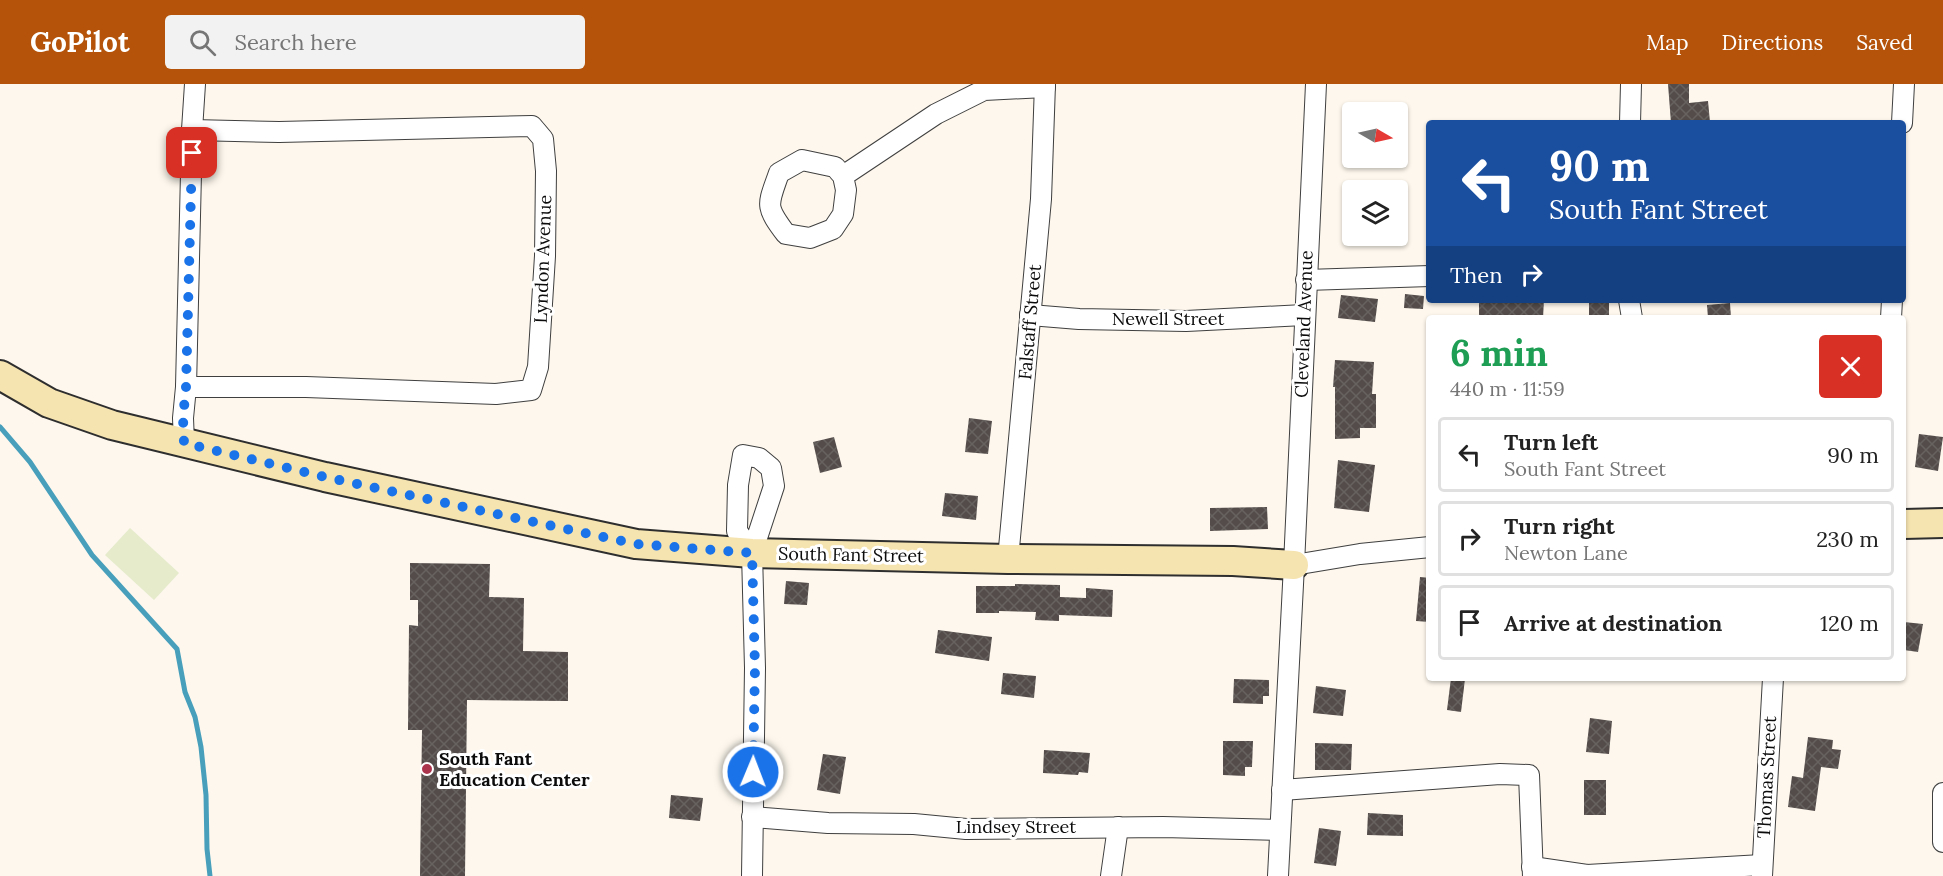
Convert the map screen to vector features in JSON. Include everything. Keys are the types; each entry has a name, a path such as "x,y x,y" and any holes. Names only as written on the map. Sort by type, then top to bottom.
{"street":[{"path":"184,443 195,84"},
{"name":"Cleveland Avenue","path":"1278,876 1316,84"},
{"path":"1630,120 1631,84"},
{"path":"1902,120 1904,84"},
{"path":"843,176 936,114 984,90 1045,85"},
{"name":"Falstaff Street","path":"1008,559 1041,199 1045,85"},
{"name":"Lyndon Avenue","path":"186,387 306,387 496,394 531,390 538,367 545,256 546,171 543,139 532,126 279,132 192,130"},
{"path":"1306,280 1426,276"},
{"name":"Newell Street","path":"1030,315 1079,319 1186,321 1304,315"},
{"name":"South Fant Street","path":"0,375 29,393 69,411 112,425 325,477 636,544 752,553 1233,561 1294,565"},
{"path":"1906,524 1943,522"},
{"path":"1294,565 1360,554 1426,547"},
{"path":"752,553 755,668 752,876"},
{"name":"Thomas Street","path":"1762,870 1773,681"},
{"path":"1282,790 1500,774 1529,775 1533,872 1587,875 1762,870"},
{"path":"1943,793 1943,842"},
{"name":"Lindsey Street","path":"752,817 828,823 914,824 966,829 1118,827 1280,830"},
{"path":"1111,876 1118,827"}],"green space":[{"path":"130,528 179,573 154,600 105,555"}],"building":[{"path":"1668,84 1689,84 1689,103 1708,101 1710,120 1671,120"},
{"path":"1405,294 1424,296 1423,309 1404,308"},
{"path":"1341,295 1378,299 1375,322 1338,318"},
{"path":"1479,303 1544,303 1543,315 1479,315"},
{"path":"1589,303 1609,303 1609,315 1589,315"},
{"path":"1730,303 1731,315 1708,315 1707,305"},
{"path":"1335,360 1374,362 1372,394 1376,394 1376,428 1360,428 1360,438 1335,439 1335,387 1333,387"},
{"path":"969,418 992,421 988,454 965,452"},
{"path":"1919,434 1943,437 1938,471 1915,467"},
{"path":"834,437 842,467 820,473 813,442"},
{"path":"1338,460 1375,465 1369,512 1334,508"},
{"path":"945,493 978,496 976,520 942,516"},
{"path":"1267,507 1268,529 1210,531 1210,508"},
{"path":"410,563 490,564 489,597 524,598 523,651 568,652 568,701 467,700 465,876 420,876 422,730 408,730 409,625 418,626 418,600 410,600"},
{"path":"1420,577 1426,578 1426,622 1416,621"},
{"path":"786,581 809,583 807,605 784,604"},
{"path":"1015,584 1060,585 1060,597 1086,598 1086,588 1113,590 1112,617 1059,615 1059,621 1035,620 1036,612 976,613 976,586 1015,586"},
{"path":"1906,622 1923,624 1918,652 1906,650"},
{"path":"938,630 992,637 989,661 935,653"},
{"path":"1003,673 1036,676 1034,698 1001,694"},
{"path":"1234,679 1269,680 1269,696 1263,696 1263,704 1233,703"},
{"path":"1451,681 1465,681 1461,712 1447,710"},
{"path":"1316,686 1346,690 1343,716 1313,713"},
{"path":"1590,718 1612,721 1609,754 1586,752"},
{"path":"1808,737 1833,740 1832,749 1841,750 1838,769 1821,767 1815,811 1788,807 1792,776 1803,778"},
{"path":"1223,741 1253,741 1252,767 1245,767 1245,776 1223,775"},
{"path":"1315,743 1352,744 1351,770 1315,770"},
{"path":"1044,750 1090,753 1088,773 1079,772 1078,775 1043,773"},
{"path":"823,754 846,757 840,794 817,790"},
{"path":"1584,780 1606,780 1606,815 1584,815"},
{"path":"671,795 703,798 700,821 669,818"},
{"path":"1368,813 1403,815 1403,836 1367,835"},
{"path":"1319,828 1341,831 1336,866 1314,863"}],"waterway":[{"path":"0,427 30,462 92,555 177,649 185,692 195,717 201,747 210,876"}],"place":[{"name":"South Fant Education Center","path":"427,769"}],"route":[{"path":"192,153 184,443 325,477 636,544 752,553 755,668 753,772"}]}
